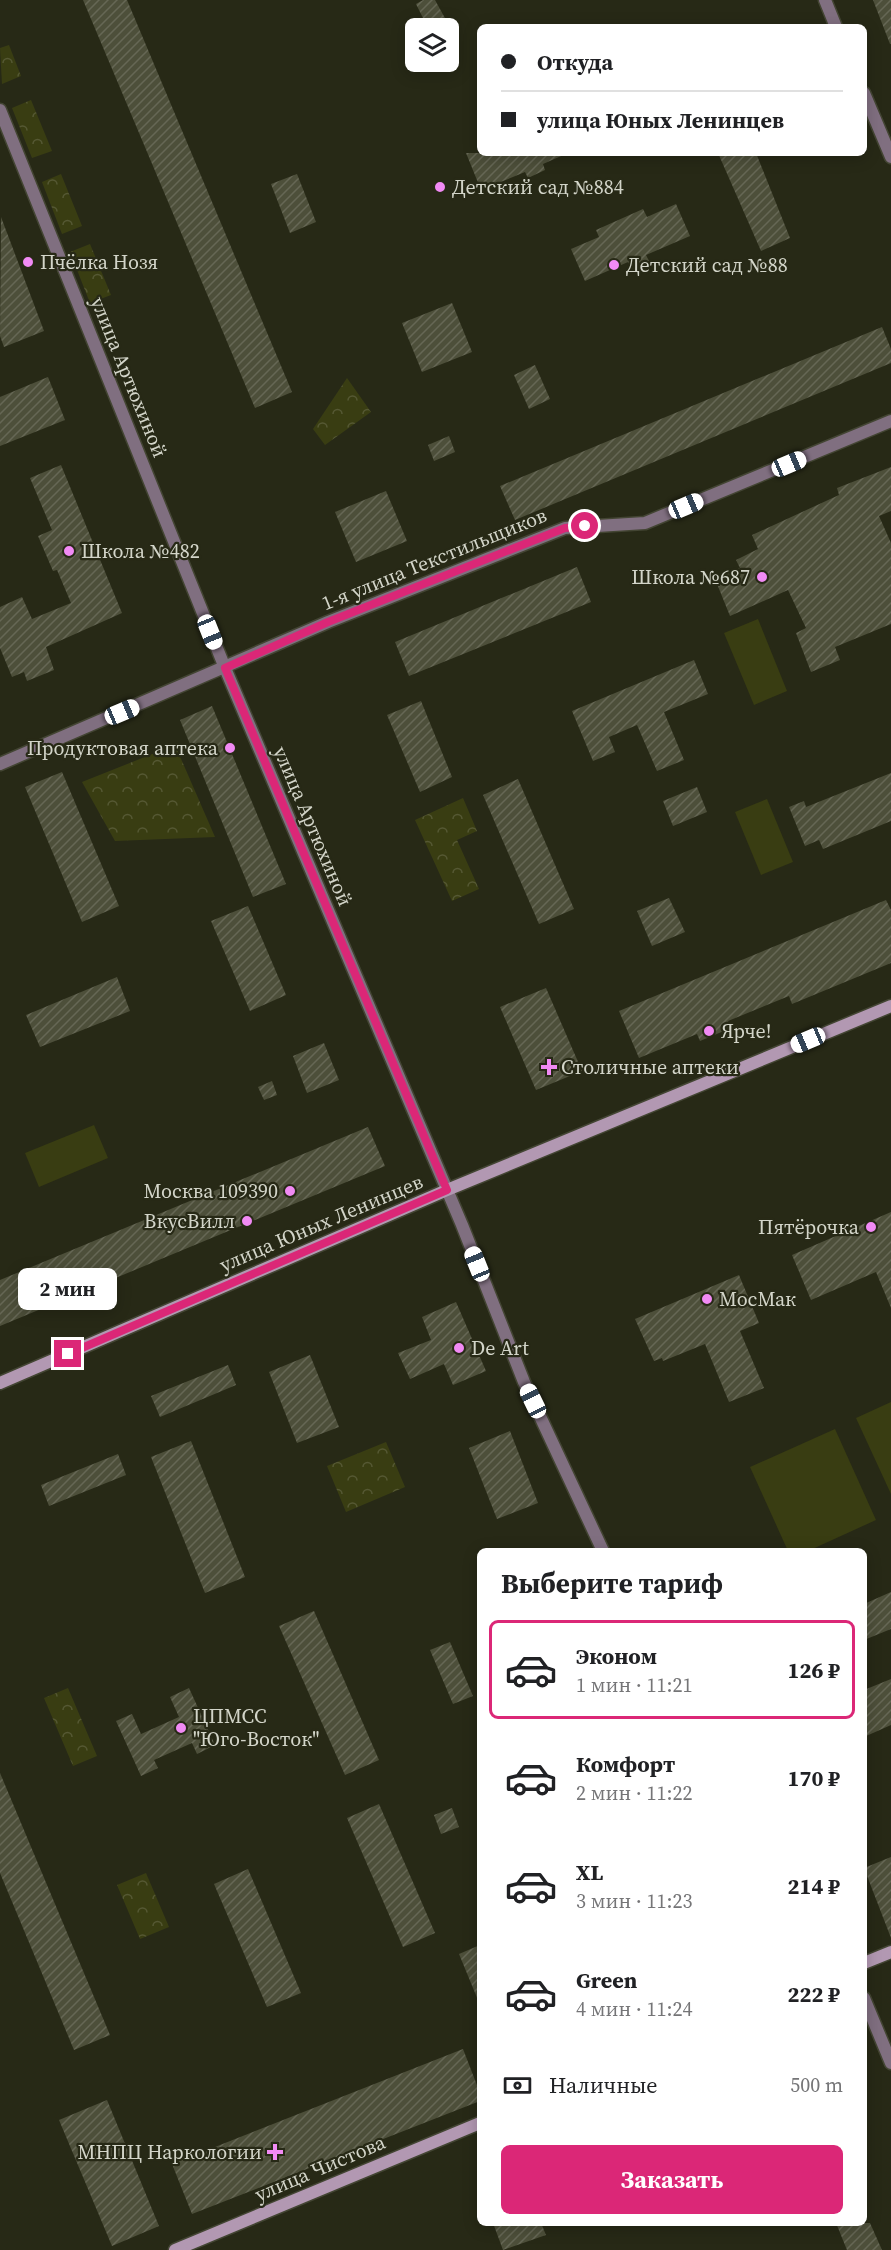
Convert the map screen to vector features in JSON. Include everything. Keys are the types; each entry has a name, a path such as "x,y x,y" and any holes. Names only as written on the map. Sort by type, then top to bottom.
{"main road":[{"name":"улица Юных Ленинцев","path":"0,1383 447,1190 891,1006"},
{"path":"867,1962 891,1952"},
{"name":"улица Чистова","path":"175,2250 477,2124"}],"street":[{"path":"825,0 835,24"},
{"path":"867,100 891,157"},
{"name":"улица Артюхиной","path":"0,110 225,668 447,1190 524,1382 602,1548"},
{"name":"1-я улица Текстильщиков","path":"0,764 328,622 565,528 645,524 891,421"},
{"path":"867,2005 891,2063"}],"green space":[{"path":"9,45 21,76 2,84 0,48"},
{"path":"31,100 52,151 32,158 12,108"},
{"path":"61,174 82,226 62,234 42,182"},
{"path":"90,244 111,295 90,303 70,252"},
{"path":"347,378 371,412 325,445 313,429"},
{"path":"758,619 787,691 754,705 724,633"},
{"path":"175,745 215,837 115,841 82,782"},
{"path":"463,798 477,831 457,840 479,889 452,901 415,820"},
{"path":"767,799 793,862 761,875 735,812"},
{"path":"94,1125 108,1158 39,1187 25,1153"},
{"path":"891,1402 891,1494 856,1418"},
{"path":"835,1429 876,1520 815,1548 787,1548 750,1467"},
{"path":"386,1442 405,1487 346,1512 327,1466"},
{"path":"68,1688 97,1756 73,1766 44,1698"},
{"path":"146,1873 169,1927 140,1939 117,1885"}],"building":[{"path":"83,0 127,0 292,392 255,408"},
{"path":"423,0 435,0 445,18 423,18 416,4"},
{"path":"873,0 891,0 891,44 890,44"},
{"path":"466,153 477,153 477,156 561,156 543,164 545,170 528,178 525,172 481,190"},
{"path":"719,156 757,156 790,238 761,251"},
{"path":"297,174 316,222 290,233 271,184"},
{"path":"676,204 690,236 646,255 649,261 631,269 628,262 585,281 571,249 599,237 596,230 643,209 647,217"},
{"path":"1,217 44,331 4,347 0,336"},
{"path":"452,303 472,352 422,372 402,323"},
{"path":"882,327 891,349 891,363 515,520 500,486"},
{"path":"535,365 550,399 529,409 514,375"},
{"path":"48,377 65,420 0,446 0,397"},
{"path":"449,436 455,452 434,461 428,445"},
{"path":"61,465 122,613 46,647 54,670 27,681 24,672 12,677 0,648 0,607 22,597 32,619 71,603 57,570 53,571 38,536 52,530 30,478"},
{"path":"891,467 891,511 879,516 891,543 891,624 835,647 840,660 811,672 796,633 806,628 788,590 730,616 715,579 740,568 736,560 758,549 752,535 839,495 837,488"},
{"path":"386,491 407,541 356,562 335,512"},
{"path":"577,567 591,602 409,676 395,642"},
{"path":"694,660 708,694 664,712 684,760 657,771 637,725 609,737 615,752 593,761 572,711"},
{"path":"421,701 452,777 420,792 387,715"},
{"path":"212,706 286,884 253,897 180,720"},
{"path":"62,772 119,906 82,922 25,787"},
{"path":"891,773 891,821 823,849 819,840 805,846 789,807 804,801 806,807"},
{"path":"518,779 574,909 539,924 483,795"},
{"path":"697,787 707,812 673,826 663,801"},
{"path":"669,898 685,932 652,946 637,911"},
{"path":"886,900 891,910 891,963 792,1004 789,996 728,1021 731,1028 700,1041 697,1034 639,1058 619,1011"},
{"path":"248,906 286,995 250,1011 211,921"},
{"path":"117,977 130,1011 40,1047 26,1015"},
{"path":"546,988 582,1071 536,1090 500,1007"},
{"path":"324,1043 339,1080 307,1093 293,1056"},
{"path":"272,1081 277,1095 264,1100 258,1087"},
{"path":"368,1127 385,1166 0,1326 0,1280"},
{"path":"891,1212 891,1308 876,1272 811,1300 792,1255"},
{"path":"739,1275 759,1323 740,1331 764,1388 729,1402 705,1344 663,1361 662,1358 654,1361 635,1319"},
{"path":"456,1302 486,1371 453,1385 444,1364 410,1379 398,1353 431,1340 422,1317"},
{"path":"310,1355 339,1427 297,1443 269,1372"},
{"path":"228,1365 236,1385 160,1417 151,1396"},
{"path":"510,1431 538,1503 497,1519 469,1448"},
{"path":"191,1441 245,1577 205,1593 151,1457"},
{"path":"118,1454 126,1475 49,1506 41,1485"},
{"path":"891,1592 891,1629 867,1639 867,1603"},
{"path":"314,1611 379,1760 345,1775 279,1626"},
{"path":"450,1642 473,1696 453,1704 430,1650"},
{"path":"891,1679 891,1725 867,1736 867,1689"},
{"name":"ЦПМСС \"Юго-Восток\"","path":"189,1688 215,1745 197,1754 192,1743 154,1760 158,1768 141,1776 116,1721 132,1714 141,1734 179,1717 170,1697"},
{"path":"0,1773 110,2035 74,2050 0,1873"},
{"path":"379,1804 435,1933 403,1947 347,1818"},
{"path":"452,1808 459,1827 441,1834 434,1815"},
{"path":"891,1857 891,1938 867,1876 867,1867"},
{"path":"248,1869 301,1993 267,2007 214,1884"},
{"path":"477,1946 477,1998 459,1954"},
{"path":"463,2049 477,2085 477,2102 192,2214 172,2164"},
{"path":"107,2100 159,2226 112,2246 59,2120"},
{"path":"867,2223 870,2223 882,2250 847,2250 837,2226 867,2226"},
{"path":"494,2226 542,2226 546,2235 503,2250"}],"place":[{"name":"Детский сад №884","path":"440,187"},
{"name":"Пчёлка Нозя","path":"28,262"},
{"name":"Детский сад №88","path":"614,265"},
{"name":"Школа №482","path":"69,551"},
{"name":"Школа №687","path":"762,577"},
{"name":"Продуктовая аптека","path":"230,748"},
{"name":"Ярче!","path":"709,1031"},
{"name":"Столичные аптеки","path":"549,1067"},
{"name":"Москва 109390","path":"290,1191"},
{"name":"ВкусВилл","path":"247,1221"},
{"name":"Пятёрочка","path":"871,1227"},
{"name":"МосМак","path":"707,1299"},
{"name":"De Art","path":"459,1348"},
{"name":"ЦПМСС \"Юго-Восток\"","path":"181,1728"},
{"name":"МНПЦ Наркологии","path":"275,2152"}],"route":[{"path":"68,1354 447,1190 225,668 328,622 565,528 585,526"}]}
